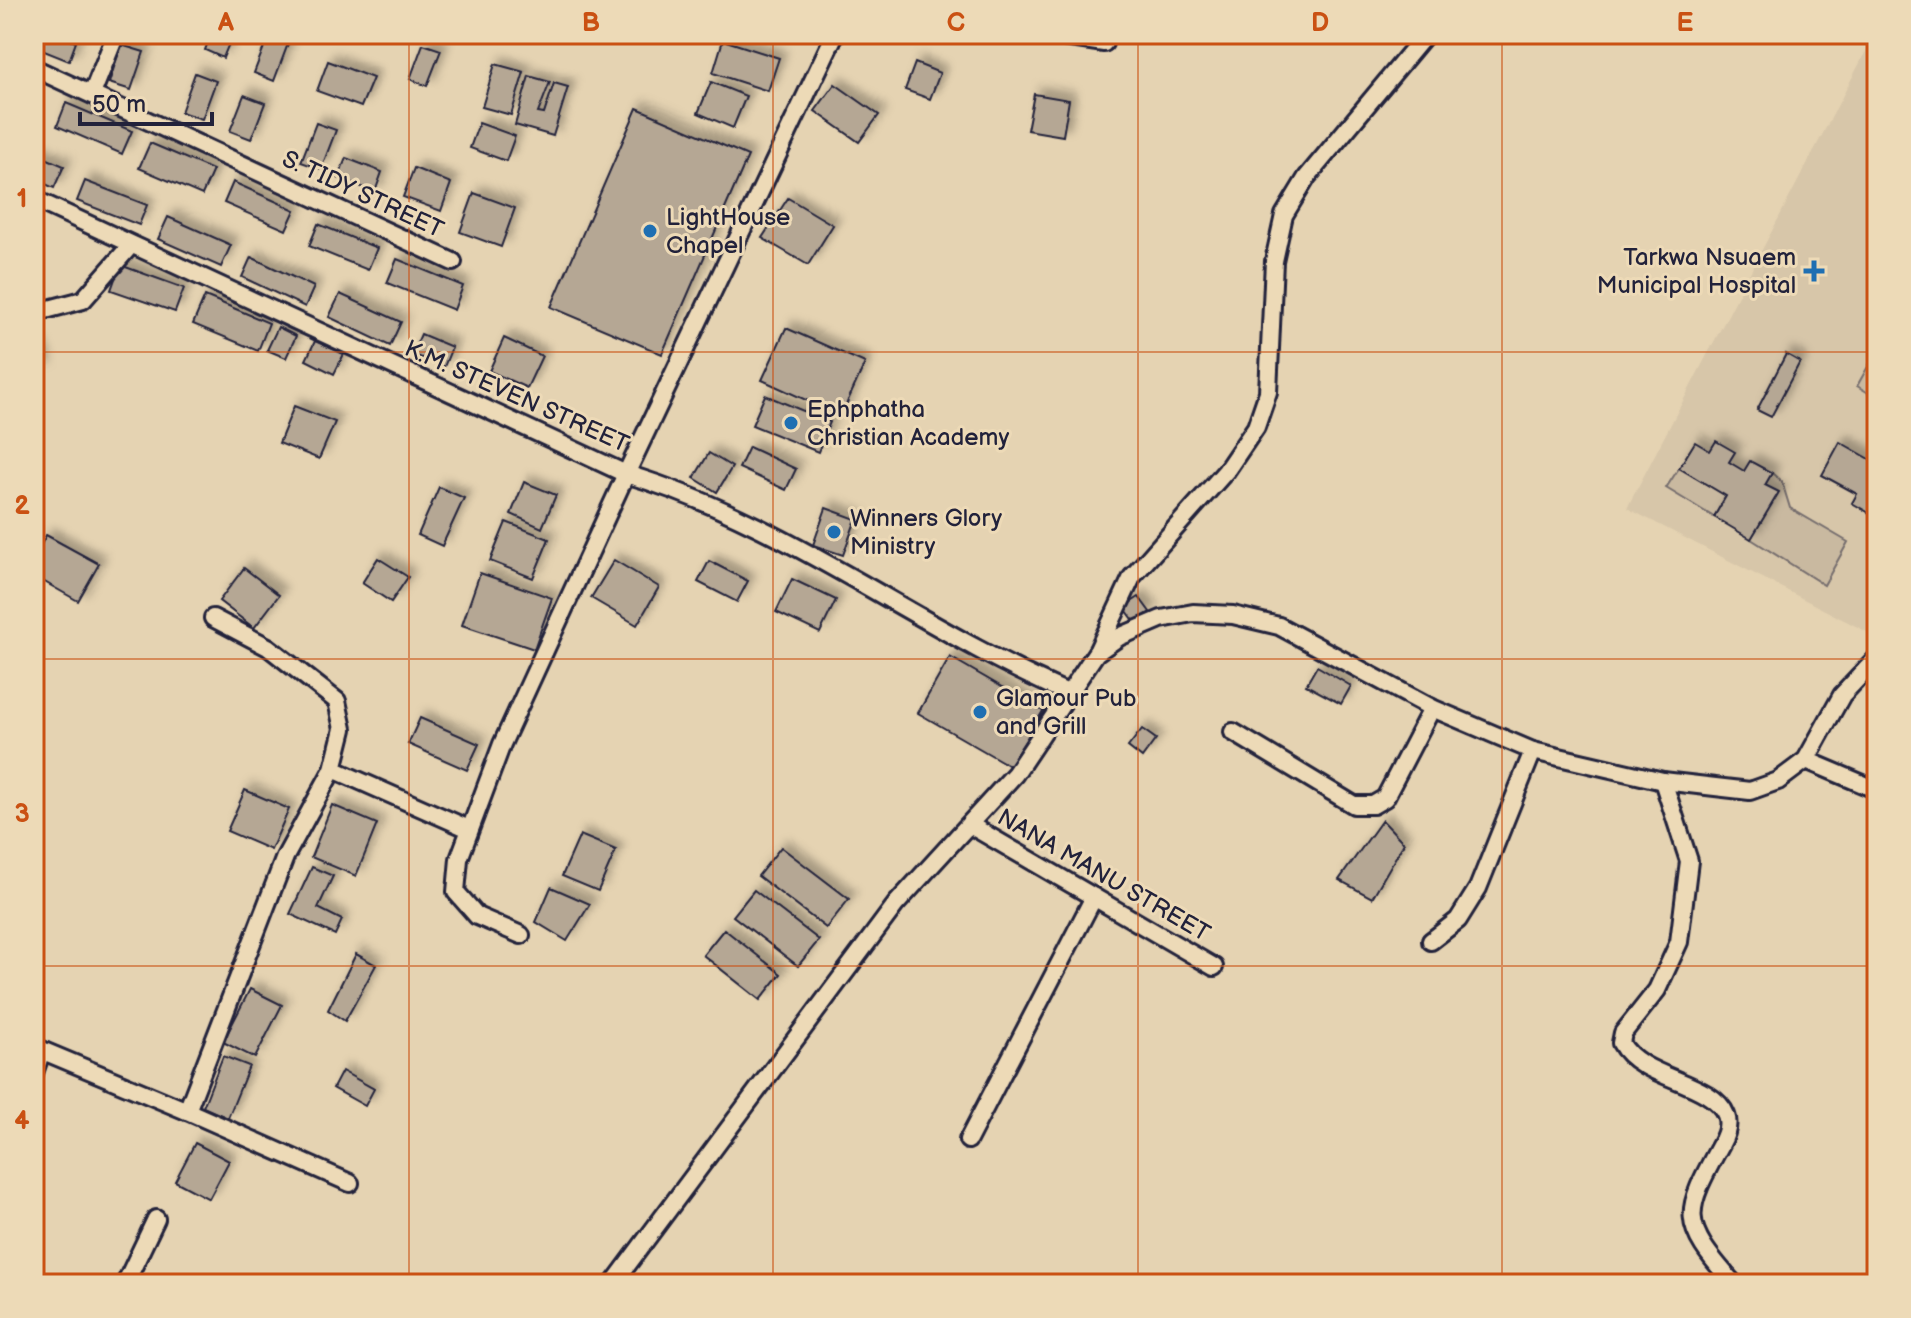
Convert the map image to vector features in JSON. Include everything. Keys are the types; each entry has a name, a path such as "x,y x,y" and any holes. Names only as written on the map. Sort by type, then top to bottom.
{"street":[{"path":"92,94 116,34"},
{"name":"K.M. STEVEN STREET","path":"34,199 626,474 835,34"},
{"path":"1044,34 1104,43"},
{"path":"613,1284 896,904 1015,774 1096,653 1132,577 1226,471 1256,427 1268,392 1273,346 1274,261 1284,215 1307,177 1426,34"},
{"name":"S. TIDY STREET","path":"34,68 453,262"},
{"path":"34,313 83,300 131,245"},
{"path":"521,935 477,916 456,892 459,859 502,744 626,474 684,492 821,560 1003,665 1068,693"},
{"path":"1096,653 1119,637 1161,619 1193,613 1233,615 1279,626 1432,708 1533,751 1663,781 1750,791 1778,781 1806,760 1842,695 1877,658"},
{"path":"187,1111 285,857 333,769 343,729 337,701 268,647 213,618"},
{"path":"1233,732 1354,805 1373,805 1385,798 1432,708"},
{"path":"1431,941 1458,920 1478,888 1533,751"},
{"path":"1806,760 1877,790"},
{"path":"333,769 469,829"},
{"path":"1663,781 1689,861 1681,932 1672,963 1657,990 1623,1033 1621,1043 1625,1051 1647,1067 1710,1098 1727,1116 1728,1130 1696,1188 1691,1220 1704,1248 1734,1284"},
{"name":"NANA MANU STREET","path":"970,825 1214,967"},
{"path":"968,1140 1094,897"},
{"path":"34,1073 38,1048 350,1183"},
{"path":"125,1284 156,1219"}],"shaded area":[{"name":"Tarkwa Nsuaem Municipal Hospital","path":"1877,34 1877,637 1627,508"},
{"path":"1870,363 1877,366 1877,398 1857,386"},
{"path":"1679,468 1726,496 1714,517 1666,488"},
{"path":"1772,473 1782,482 1790,508 1848,542 1824,585 1751,539 1778,493 1765,485"}],"building":[{"path":"39,34 54,34 76,42 69,61 34,47"},
{"path":"211,34 233,34 223,58 205,50"},
{"path":"269,34 289,41 274,81 254,73"},
{"path":"723,40 779,58 768,91 713,73"},
{"path":"423,44 441,50 427,86 410,79"},
{"path":"121,45 144,52 131,90 109,83"},
{"path":"328,61 373,78 361,107 317,91"},
{"path":"915,63 940,73 930,99 905,90"},
{"path":"495,64 524,72 511,115 482,107"},
{"path":"195,73 216,81 202,119 181,112"},
{"path":"529,76 550,82 538,113 544,114 554,83 568,87 553,136 515,125"},
{"path":"711,82 746,96 733,128 698,113"},
{"path":"835,84 879,115 859,142 815,111"},
{"path":"1034,94 1069,100 1063,136 1027,130"},
{"path":"244,95 265,103 251,139 230,131"},
{"path":"66,103 132,131 122,154 57,126"},
{"name":"LightHouse Chapel","path":"637,108 748,156 662,354 551,307"},
{"path":"316,123 336,130 321,169 301,162"},
{"path":"479,123 515,136 506,161 470,148"},
{"path":"150,143 213,170 202,195 139,168"},
{"path":"34,153 64,166 54,188 34,179"},
{"path":"346,158 382,172 375,192 338,178"},
{"path":"414,168 451,183 441,211 403,197"},
{"path":"85,181 147,205 139,225 77,201"},
{"path":"233,182 295,210 286,230 224,203"},
{"path":"474,193 515,208 501,247 460,232"},
{"path":"788,198 833,225 808,265 762,238"},
{"path":"168,217 231,245 221,267 158,239"},
{"path":"318,224 377,248 368,270 309,246"},
{"path":"251,257 314,287 305,307 242,277"},
{"path":"397,259 463,286 454,310 387,283"},
{"path":"120,265 184,288 175,312 111,290"},
{"path":"340,294 401,322 390,346 329,317"},
{"path":"205,296 269,323 258,351 193,324"},
{"path":"278,327 296,336 286,358 267,350"},
{"path":"786,328 865,363 841,416 762,380"},
{"path":"421,334 452,347 444,367 412,354"},
{"path":"504,338 542,356 527,388 489,371"},
{"path":"315,341 344,354 334,374 306,360"},
{"path":"34,342 45,367 34,371"},
{"path":"1786,354 1800,362 1771,417 1757,410"},
{"name":"Ephphatha Christian Academy","path":"765,395 830,422 818,452 752,425"},
{"path":"294,406 335,422 319,459 279,443"},
{"path":"1716,441 1735,452 1729,462 1744,471 1750,461 1772,473 1765,485 1779,492 1751,539 1714,517 1726,496 1679,468 1695,442 1710,451"},
{"path":"1840,442 1877,463 1877,504 1871,514 1852,503 1857,494 1822,475"},
{"name":"Winners Glory Ministry","path":"749,447 796,469 786,490 739,468"},
{"path":"709,453 732,467 717,492 694,478"},
{"path":"524,482 556,495 542,528 511,514"},
{"path":"439,487 464,498 442,546 418,535"},
{"name":"Winners Glory Ministry","path":"826,508 856,519 843,555 813,545"},
{"path":"506,522 549,539 533,578 490,561"},
{"path":"46,535 99,564 78,601 34,576 34,558"},
{"path":"378,558 408,577 391,602 362,583"},
{"path":"614,560 659,587 637,625 591,598"},
{"path":"709,561 748,581 737,602 698,582"},
{"path":"244,568 279,595 254,628 219,601"},
{"path":"480,573 552,598 534,649 462,625"},
{"path":"792,579 836,600 820,633 776,612"},
{"path":"1139,597 1150,612 1135,622 1124,607"},
{"name":"Glamour Pub and Grill","path":"950,657 1043,711 1010,766 918,713"},
{"path":"1317,666 1351,686 1341,704 1306,685"},
{"path":"420,718 479,744 467,770 408,744"},
{"path":"1142,729 1156,739 1142,758 1128,747"},
{"path":"245,790 289,809 271,850 227,831"},
{"path":"332,805 377,824 356,876 311,857"},
{"path":"1382,820 1404,843 1372,898 1339,880"},
{"path":"580,835 616,850 598,891 562,876"},
{"path":"781,847 849,899 826,928 758,876"},
{"path":"312,867 333,876 318,908 342,920 335,935 290,914"},
{"path":"551,887 590,904 567,941 536,922"},
{"path":"754,890 819,940 798,966 733,916"},
{"path":"724,929 781,974 760,1000 703,955"},
{"path":"356,954 376,965 345,1021 328,1010"},
{"path":"250,989 282,1005 255,1058 223,1042"},
{"path":"223,1056 249,1066 228,1118 203,1107"},
{"path":"342,1071 374,1089 365,1106 333,1088"},
{"path":"195,1143 229,1161 209,1199 175,1181"}],"place":[{"name":"LightHouse Chapel","path":"650,231"},
{"name":"Tarkwa Nsuaem Municipal Hospital","path":"1814,271"},
{"name":"Ephphatha Christian Academy","path":"791,423"},
{"name":"Winners Glory Ministry","path":"834,532"},
{"name":"Glamour Pub and Grill","path":"980,712"}]}
